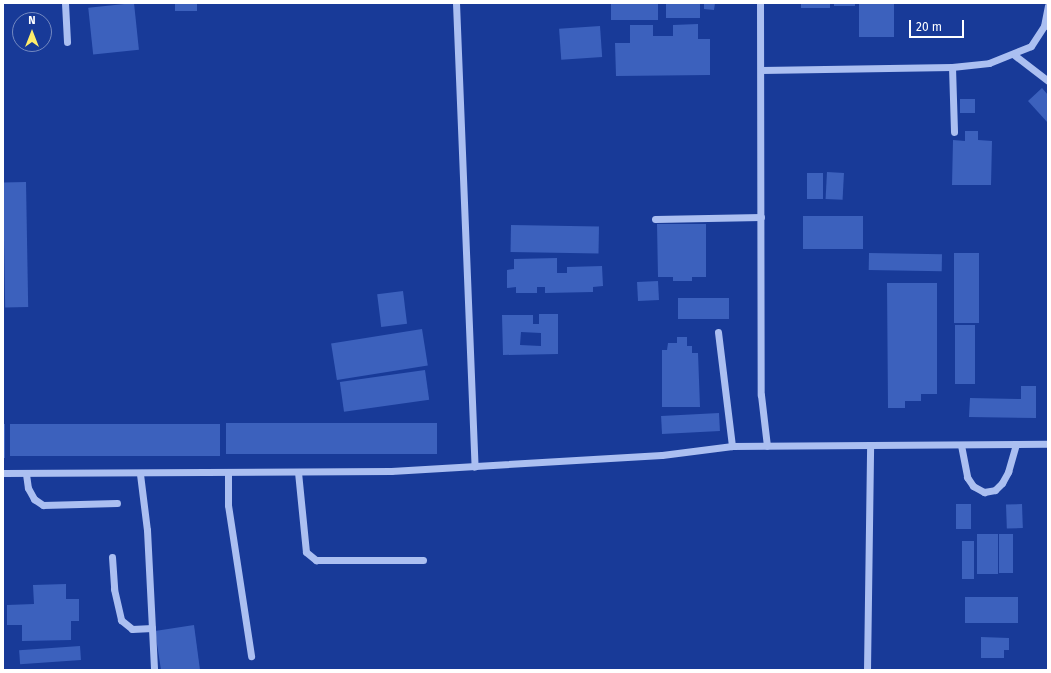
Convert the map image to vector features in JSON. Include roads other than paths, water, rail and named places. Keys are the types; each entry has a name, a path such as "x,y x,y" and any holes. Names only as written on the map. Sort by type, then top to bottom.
{"street":[{"path":"66,3 67,42"},
{"path":"456,3 475,467"},
{"path":"760,3 762,70 762,395 767,446"},
{"path":"762,70 952,67 989,63 1031,46 1044,26 1048,6"},
{"path":"1013,54 1048,81"},
{"path":"952,67 954,132"},
{"path":"655,219 761,217"},
{"path":"718,332 732,446"},
{"path":"961,445 967,477 973,486 984,492 995,490 1002,483 1008,472 1016,444"},
{"path":"3,473 140,474 298,472 475,467 662,455 732,446 1048,444"},
{"path":"867,670 870,446"},
{"path":"298,472 306,552 316,560 423,560"},
{"path":"228,473 228,505 251,656"},
{"path":"26,474 31,494 43,505 117,503"},
{"path":"140,474 147,530 154,670"},
{"path":"112,557 114,589 121,620 132,629 152,628"}]}
